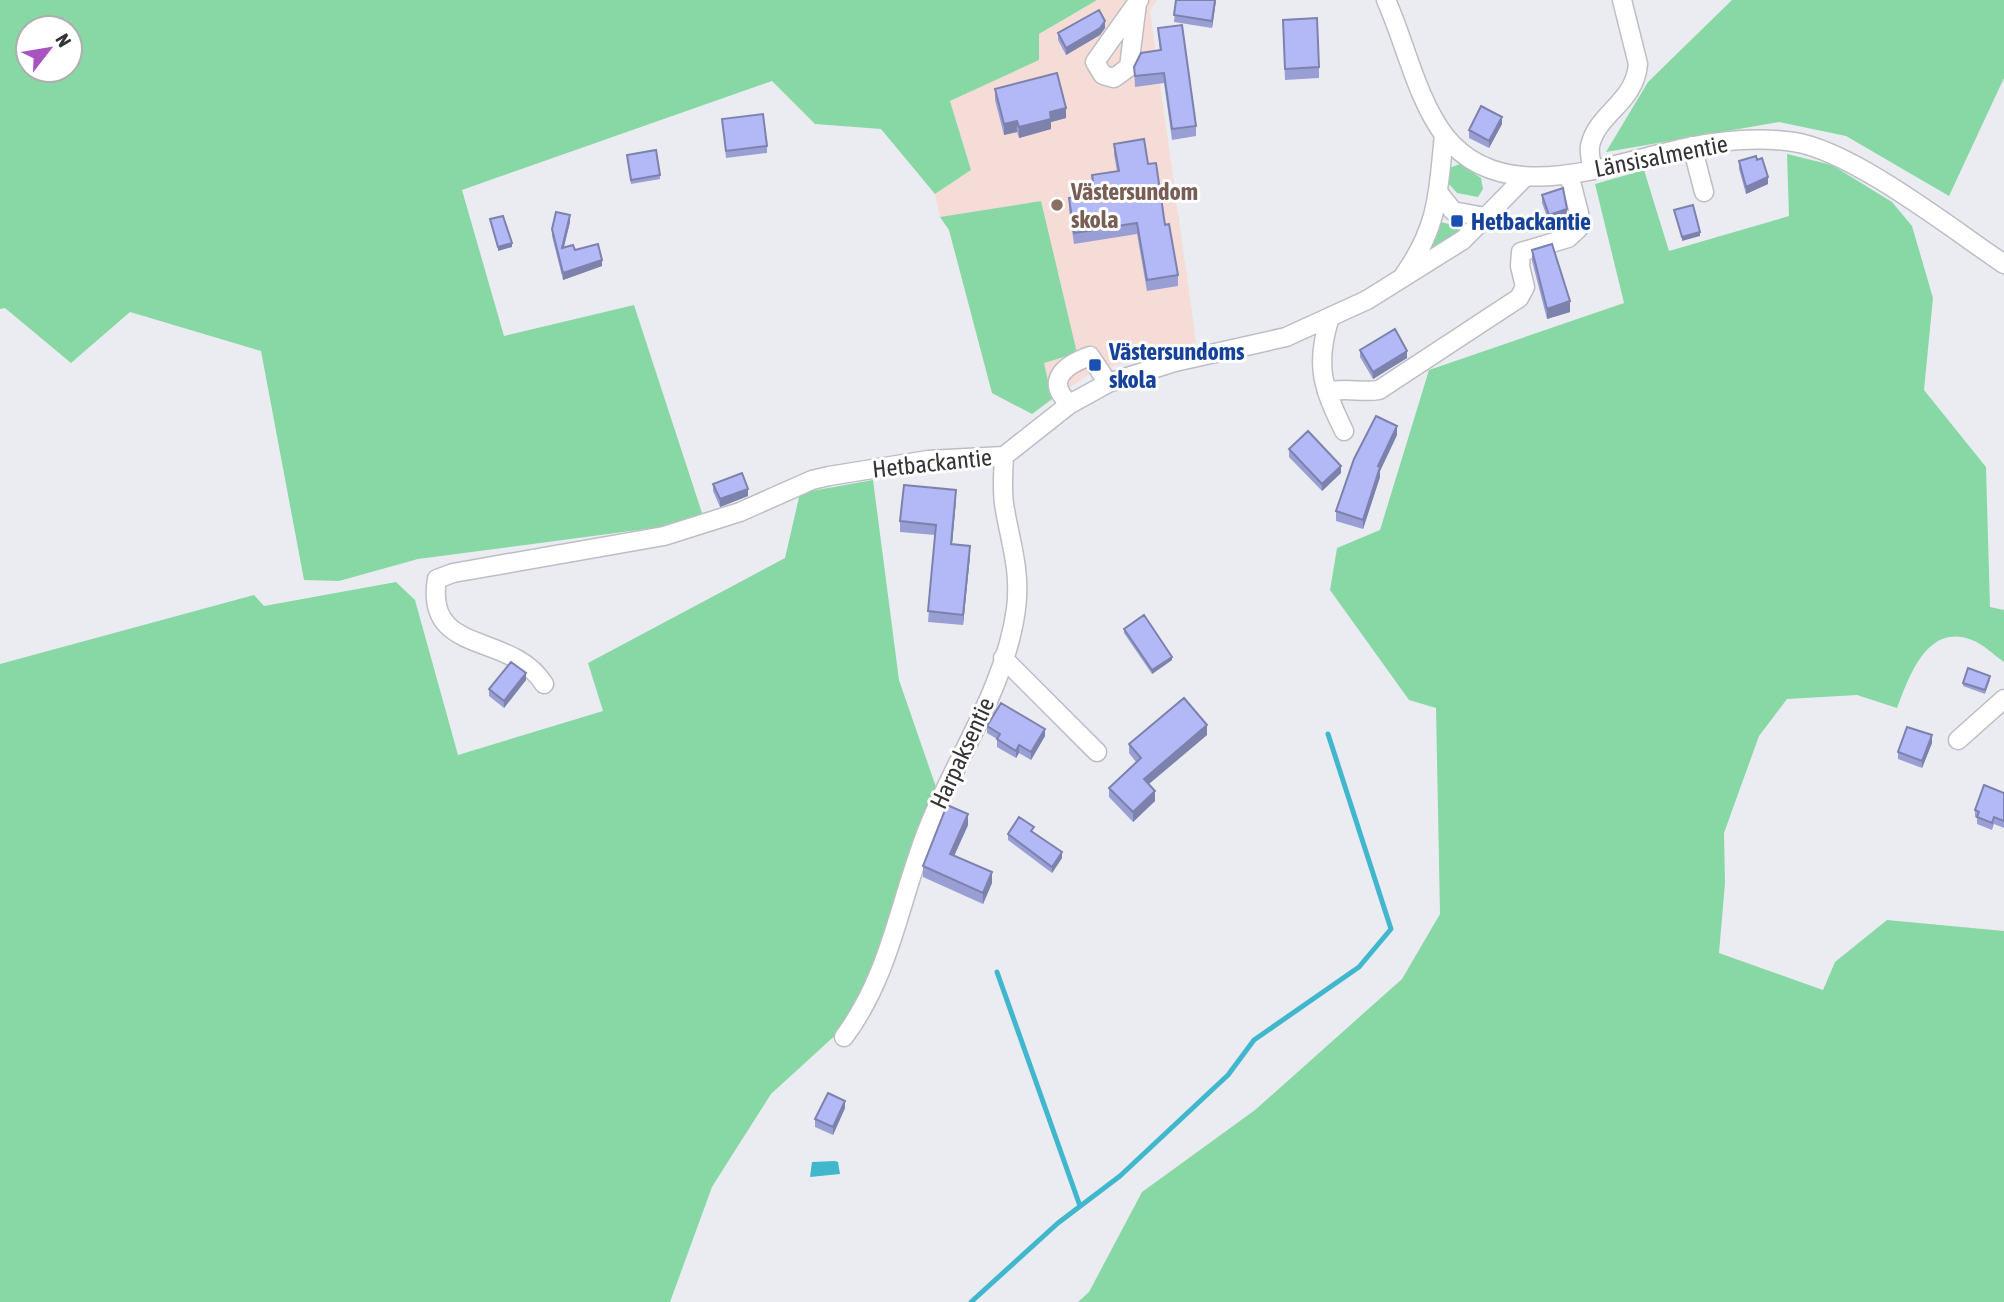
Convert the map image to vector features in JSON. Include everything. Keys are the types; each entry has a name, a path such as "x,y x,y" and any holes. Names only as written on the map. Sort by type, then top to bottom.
{"street":[{"name":"Länsisalmentie","path":"1386,0 1428,105 1444,135 1473,160 1509,175 1525,177 1569,174 1692,146 1757,140 1796,142 1816,148 1862,171 2004,264"},
{"path":"1592,168 1590,147 1595,134 1632,89 1637,74 1638,64 1622,0"},
{"name":"Hetbackantie","path":"1400,280 1424,247 1438,192 1444,135"},
{"path":"1692,146 1704,192"},
{"path":"1326,392 1346,387 1379,390 1519,298 1525,287 1520,266 1521,252 1568,238 1578,229 1579,213 1569,174"},
{"name":"Hetbackantie","path":"544,684 525,661 453,630 439,616 434,600 437,579 453,573 664,536 740,512 829,476 928,460 1004,456 1070,404 1108,383 1175,362 1286,337 1329,320 1463,240 1525,177"},
{"path":"1438,192 1453,211 1485,216"},
{"path":"1329,320 1320,349 1320,371 1326,392 1344,431"},
{"path":"1070,404 1057,389 1056,381 1058,374 1082,359 1090,356 1094,359 1108,383"},
{"name":"Harpaksentie","path":"845,1037 873,994 930,821 1003,658 1018,591 1016,554 1004,503 1004,456"},
{"path":"1003,658 1097,752"},
{"path":"1958,740 2004,699"}],"shaded area":[{"name":"Västersundom skola","path":"1097,0 1157,0 1150,11 1196,342 1092,372 1032,414 992,393 949,230 940,217 935,194 971,170 950,101 1038,60 1039,34"}],"green space":[{"path":"0,0 1097,0 1039,34 1039,60 950,101 971,170 935,194 881,129 815,124 772,81 462,190 504,336 634,305 703,516 661,527 418,559 339,581 304,580 261,351 130,312 71,363 5,308 0,309"},
{"path":"1732,0 2004,0 2004,78 1949,196 1846,136 1779,122 1606,152 1648,82"},
{"path":"1787,154 1832,165 1892,202 1912,226 1933,298 1924,390 1986,467 1990,607 2004,610 2004,662 1972,640 1956,636 1932,645 1922,656 1907,682 1897,708 1857,695 1787,699 1759,736 1724,833 1725,883 1719,953 1823,990 1835,962 1887,920 2004,931 2004,1302 1078,1302 1089,1292 1142,1192 1255,1110 1402,979 1440,914 1436,708 1409,700 1330,590 1337,548 1380,530 1429,370 1624,303 1595,184 1644,170 1669,251 1789,216"},
{"path":"1460,164 1481,178 1483,189 1478,197 1457,193 1448,183 1449,168"},
{"path":"1041,201 1077,353 1044,363 1052,399 1032,414 992,393 949,230 940,217"},
{"path":"1436,221 1462,227 1464,222 1469,222 1454,238 1418,258"},
{"path":"873,480 899,680 937,790 907,862 866,991 841,1030 771,1094 729,1160 712,1187 670,1302 0,1302 0,664 254,595 264,606 396,582 415,600 458,755 603,711 588,663 785,558 800,493"}],"water":[{"path":"812,1162 838,1162 840,1174 810,1177"}],"building":[{"path":"1176,0 1215,0 1212,21 1174,15"},
{"path":"1099,10 1105,21 1100,28 1066,48 1058,33"},
{"path":"1317,18 1319,67 1285,69 1283,20"},
{"path":"1182,25 1196,126 1172,129 1164,73 1135,76 1134,67 1141,53 1161,50 1158,28"},
{"path":"1057,73 1066,108 1050,112 1051,119 1019,127 1017,121 1004,124 995,89"},
{"path":"1481,106 1502,117 1489,141 1469,130"},
{"path":"763,114 767,146 726,151 722,119"},
{"path":"1144,139 1148,164 1156,163 1165,225 1169,224 1178,275 1147,280 1137,223 1074,233 1069,198 1095,194 1092,175 1119,171 1114,144"},
{"path":"656,150 660,175 631,180 627,155"},
{"path":"1756,156 1757,160 1762,158 1768,177 1746,187 1739,161"},
{"path":"1563,188 1567,209 1549,215 1542,195"},
{"path":"1693,205 1700,232 1682,237 1674,210"},
{"path":"556,212 570,215 562,248 573,245 575,250 598,244 602,260 563,273 552,229"},
{"path":"503,216 512,243 498,247 490,219"},
{"path":"1552,244 1570,301 1547,309 1532,250"},
{"path":"1395,329 1407,351 1373,372 1360,350"},
{"path":"1376,416 1397,426 1378,466 1380,467 1363,520 1336,511 1354,459"},
{"path":"1308,431 1341,466 1322,484 1289,449"},
{"path":"742,473 748,489 720,499 713,484"},
{"path":"904,485 956,490 951,544 970,546 963,615 928,611 936,525 900,521"},
{"path":"1144,615 1172,657 1152,670 1124,629"},
{"path":"511,662 526,673 504,701 489,689"},
{"path":"1968,668 1990,676 1985,690 1963,683"},
{"path":"1184,698 1207,725 1144,779 1155,791 1133,812 1109,788 1141,758 1129,744"},
{"path":"1001,703 1045,729 1031,752 1019,745 1016,751 997,739 1000,734 987,726"},
{"path":"1907,727 1932,735 1922,761 1898,752"},
{"path":"1984,785 2004,793 2004,821 1994,817 1992,823 1977,817 1979,812 1975,810"},
{"path":"947,805 968,814 950,854 992,872 983,893 923,866"},
{"path":"1019,817 1034,827 1031,831 1062,852 1052,867 1008,834"},
{"path":"828,1093 845,1101 833,1127 815,1119"}],"waterway":[{"path":"971,1302 1058,1223 1120,1176 1228,1075 1254,1040 1359,967 1391,929 1328,734"},
{"path":"997,972 1080,1206"}],"place":[{"name":"Västersundom skola","path":"1057,205"},
{"name":"Hetbackantie","path":"1457,221"},
{"name":"Västersundoms skola","path":"1095,365"}]}
